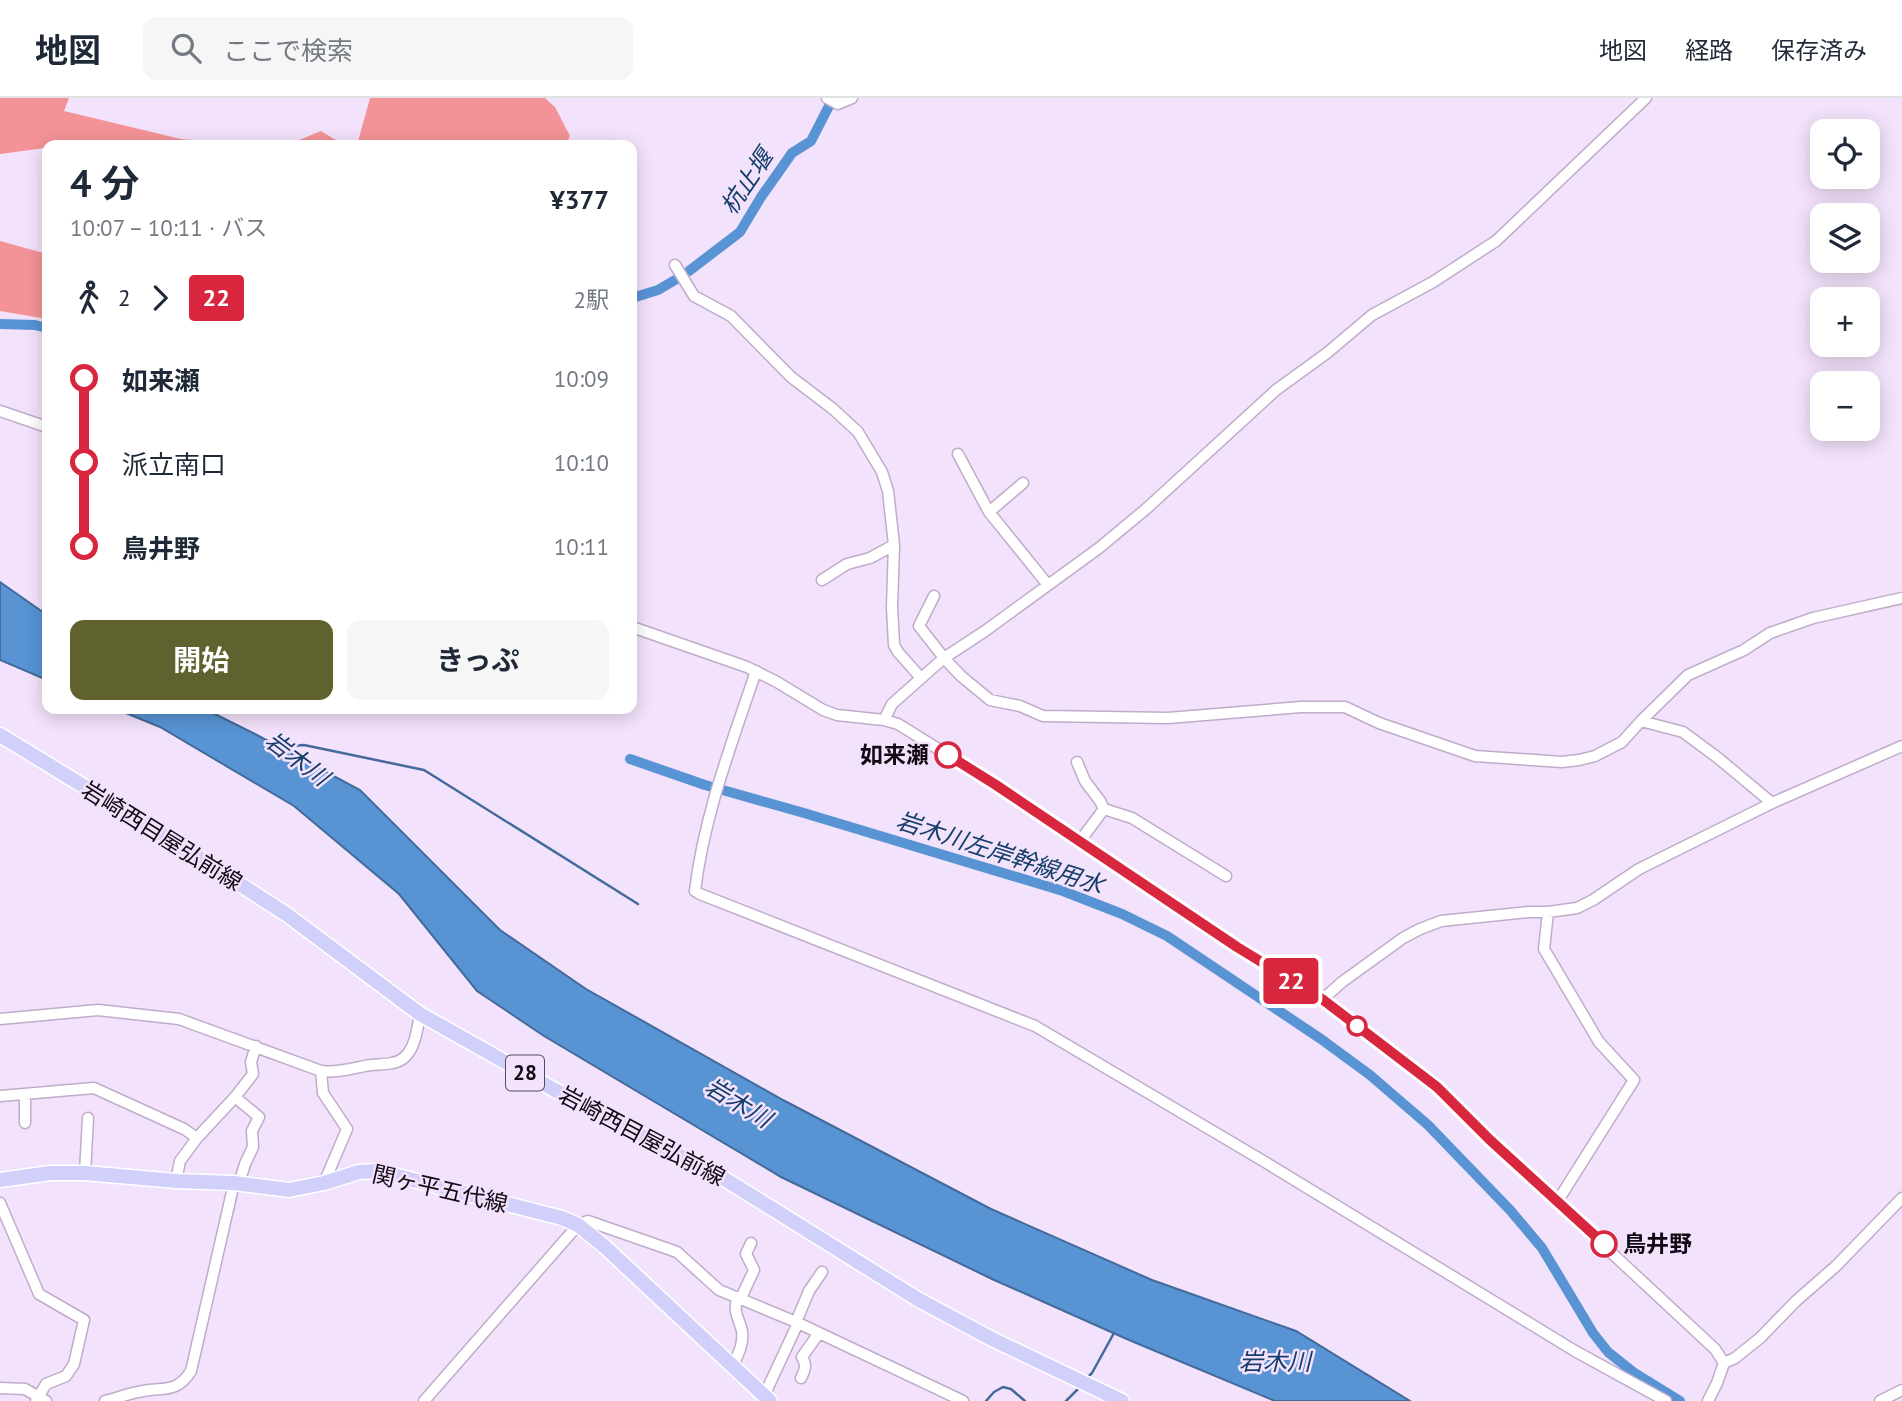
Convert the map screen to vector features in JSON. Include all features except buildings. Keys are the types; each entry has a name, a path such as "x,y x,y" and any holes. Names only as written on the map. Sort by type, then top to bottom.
{"main road":[{"name":"岩崎西目屋弘前線","path":"0,735 286,914 420,1014 553,1089 723,1178 919,1300 1122,1401"},
{"name":"関ヶ平五代線","path":"0,1180 50,1173 85,1173 289,1189 324,1183 359,1172 378,1171 562,1218 578,1225 604,1246 767,1398"}],"street":[{"path":"827,98 838,104 852,98"},
{"path":"884,720 892,704 944,658 1099,548 1146,509 1276,390 1327,353 1372,315 1433,282 1496,241 1646,98"},
{"path":"675,265 694,296 731,316 791,377 858,432 882,472 888,491 894,545 891,607 894,645 921,678"},
{"path":"0,411 42,425"},
{"path":"958,454 989,512 1048,585"},
{"path":"989,512 1023,482"},
{"path":"822,580 847,564 870,558 894,545"},
{"path":"934,596 919,626 944,658 990,700 1020,706 1043,716 1168,718 1301,707 1345,708 1379,723 1475,756 1562,762 1587,758 1622,743 1641,720 1688,675 1744,650 1770,633 1813,618 1902,597"},
{"path":"637,629 756,671 822,710 837,715 898,724 1080,841 1237,947 1322,999 1437,1087 1709,1342 1724,1363"},
{"path":"756,671 719,780 699,859 695,891 1035,1026 1575,1351 1666,1401"},
{"path":"1641,720 1683,732 1772,803"},
{"path":"1322,999 1403,938 1441,920 1577,908 1639,869 1772,803 1902,746"},
{"path":"1077,762 1104,809 1132,818 1226,876"},
{"path":"1080,841 1104,809"},
{"path":"1548,912 1544,949 1599,1042 1634,1080 1557,1202"},
{"path":"0,1019 98,1010 179,1018 330,1072 395,1063 405,1058 415,1041 420,1014"},
{"path":"176,1181 180,1161 253,1074 251,1062 256,1046"},
{"path":"321,1071 323,1093 348,1129 324,1183"},
{"path":"0,1097 94,1088 184,1129 197,1138"},
{"path":"25,1095 25,1123"},
{"path":"105,1401 142,1391 167,1389 184,1383 191,1371 236,1183 253,1147 251,1132 259,1117 236,1097"},
{"path":"85,1173 88,1118"},
{"path":"1708,1401 1724,1363 1735,1358 1760,1338 1902,1198"},
{"path":"0,1203 39,1294 84,1320 74,1364 66,1376 46,1384 41,1400 24,1389 0,1388"},
{"path":"424,1401 578,1225 588,1222 677,1252 719,1290 797,1322 963,1401"},
{"path":"0,1238 12,1231"},
{"path":"733,1366 742,1340 742,1329 736,1317 735,1305 754,1270 746,1254 751,1243"},
{"path":"767,1398 809,1291 822,1272"},
{"path":"801,1378 805,1370 802,1356 819,1333"},
{"path":"1880,1401 1902,1390"}],"shaded area":[{"path":"0,98 69,98 64,111 192,140 42,140 42,148 0,154"},
{"path":"370,98 545,98 555,107 570,136 568,140 358,140"},
{"path":"321,131 336,140 299,140"},
{"path":"0,241 42,253 42,318 0,311"}],"water":[{"path":"0,582 42,611 42,678 0,660"},
{"name":"岩木川","path":"128,714 215,714 360,790 500,930 586,989 783,1100 991,1209 1152,1280 1296,1331 1410,1401 1275,1401 992,1279 781,1177 544,1036 477,991 399,894 294,806 160,727"}],"waterway":[{"name":"杭止堰","path":"689,271 740,232 792,153 811,141 829,106"},
{"name":"杭止堰","path":"637,296 658,290 675,280"},
{"name":"杭止堰","path":"0,324 42,327"},
{"path":"280,749 304,745 424,770 638,904"},
{"name":"岩木川左岸幹線用水","path":"630,759 705,785 1063,891 1122,914 1167,936 1321,1039 1370,1075 1428,1125 1510,1210 1542,1248 1593,1333 1608,1352 1633,1372 1680,1401"},
{"path":"1087,1378 1114,1333"},
{"path":"1066,1401 1081,1386"},
{"path":"986,1401 1003,1387 1011,1389 1025,1401"}],"bus line":[{"name":"22","path":"948,755 1237,947 1322,999 1437,1087 1490,1140 1604,1244"}],"place":[{"name":"如来瀬","path":"948,755"},
{"name":"鳥井野","path":"1604,1244"}]}
